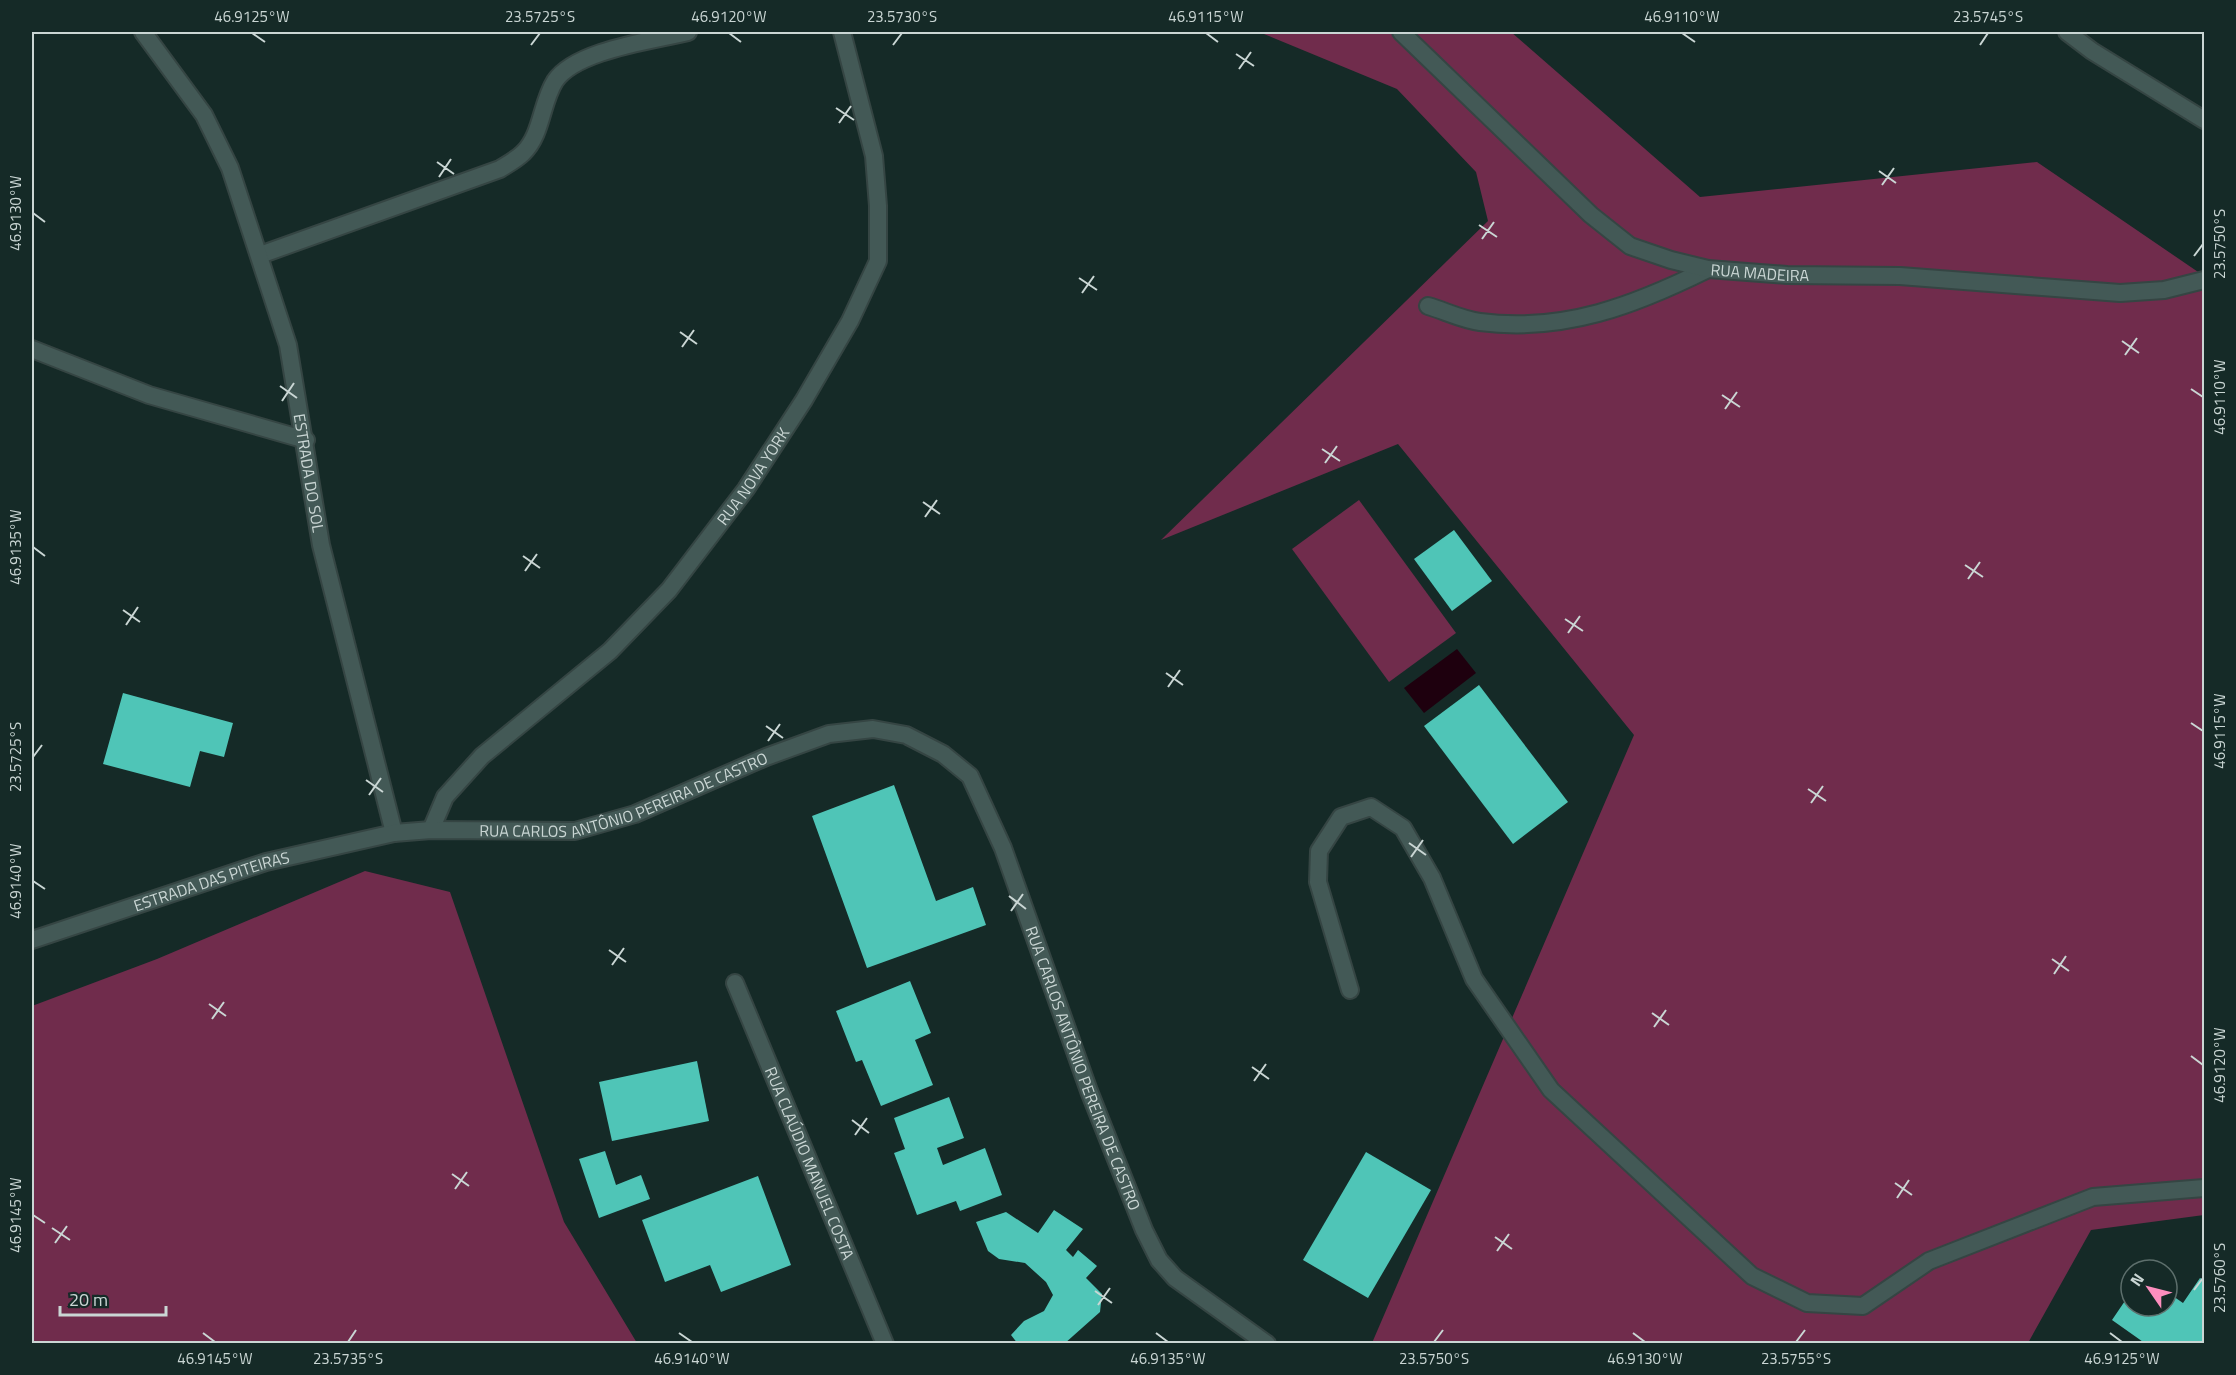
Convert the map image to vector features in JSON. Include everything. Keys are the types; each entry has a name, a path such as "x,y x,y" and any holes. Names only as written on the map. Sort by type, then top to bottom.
{"street":[{"name":"ESTRADA DO SOL","path":"143,32 204,115 230,168 260,255 288,345 306,440 321,545 394,833"},
{"path":"260,255 500,169 524,153 537,131 555,81 571,65 597,55 688,32"},
{"name":"RUA NOVA YORK","path":"431,830 445,797 482,756 610,651 669,590 746,489 804,400 850,321 878,261 878,206 874,156 842,32"},
{"name":"RUA MADEIRA","path":"1401,32 1553,181 1630,246 1708,269 1786,275 1890,276 2120,293 2164,290 2205,280"},
{"path":"2067,32 2092,51 2205,120"},
{"path":"1428,306 1478,322 1538,326 1596,315 1653,296 1708,269"},
{"path":"32,349 149,395 306,440"},
{"name":"RUA CARLOS ANTÔNIO PEREIRA DE CASTRO","path":"394,833 431,830 575,831 635,814 766,757 829,734 873,729 906,735 943,754 970,776 1003,848 1089,1091 1144,1230 1159,1260 1175,1278 1267,1344"},
{"path":"1350,990 1318,882 1319,850 1341,817 1371,807 1402,828 1432,878 1474,979 1551,1090 1752,1276 1807,1303 1863,1306 1929,1261 2093,1197 2205,1188"},
{"name":"ESTRADA DAS PITEIRAS","path":"32,940 266,862 394,833"},
{"name":"RUA CLAÚDIO MANUEL COSTA","path":"735,984 885,1344"}],"shaded area":[{"path":"1259,32 1511,32 1700,197 2037,162 2204,276 2204,1215 2091,1230 2028,1343 1372,1343 1634,735 1398,444 1161,540 1488,221 1476,172 1397,89"},
{"path":"1359,500 1456,633 1389,682 1292,549"},
{"path":"1457,649 1476,673 1424,713 1404,688"},
{"path":"365,871 450,892 564,1222 637,1343 32,1343 32,1006 157,959"}],"building":[{"path":"1454,530 1492,581 1452,611 1414,559"},
{"path":"1479,685 1568,802 1513,844 1424,726"},
{"path":"123,693 233,723 224,757 200,751 190,787 103,764"},
{"path":"894,785 936,901 973,887 986,925 867,968 812,816"},
{"path":"910,981 931,1033 915,1040 933,1085 881,1106 862,1060 856,1062 836,1011"},
{"path":"697,1061 709,1121 612,1141 599,1082"},
{"path":"949,1097 964,1138 937,1148 943,1165 985,1148 1002,1195 960,1211 956,1201 917,1215 894,1153 905,1149 894,1118"},
{"path":"605,1151 616,1185 641,1175 650,1199 599,1218 579,1159"},
{"path":"1366,1152 1431,1190 1368,1298 1303,1260"},
{"path":"758,1176 791,1265 721,1292 710,1265 665,1282 642,1220"},
{"path":"1054,1210 1083,1229 1066,1250 1073,1257 1078,1250 1097,1266 1086,1278 1102,1294 1100,1312 1064,1344 1018,1344 1011,1335 1024,1321 1044,1311 1053,1295 1046,1282 1025,1263 999,1259 988,1251 976,1222 1006,1212 1038,1233"},
{"path":"2200,1278 2204,1280 2204,1344 2146,1344 2112,1320 2119,1310 2119,1318 2179,1318 2179,1300 2183,1303"}]}
